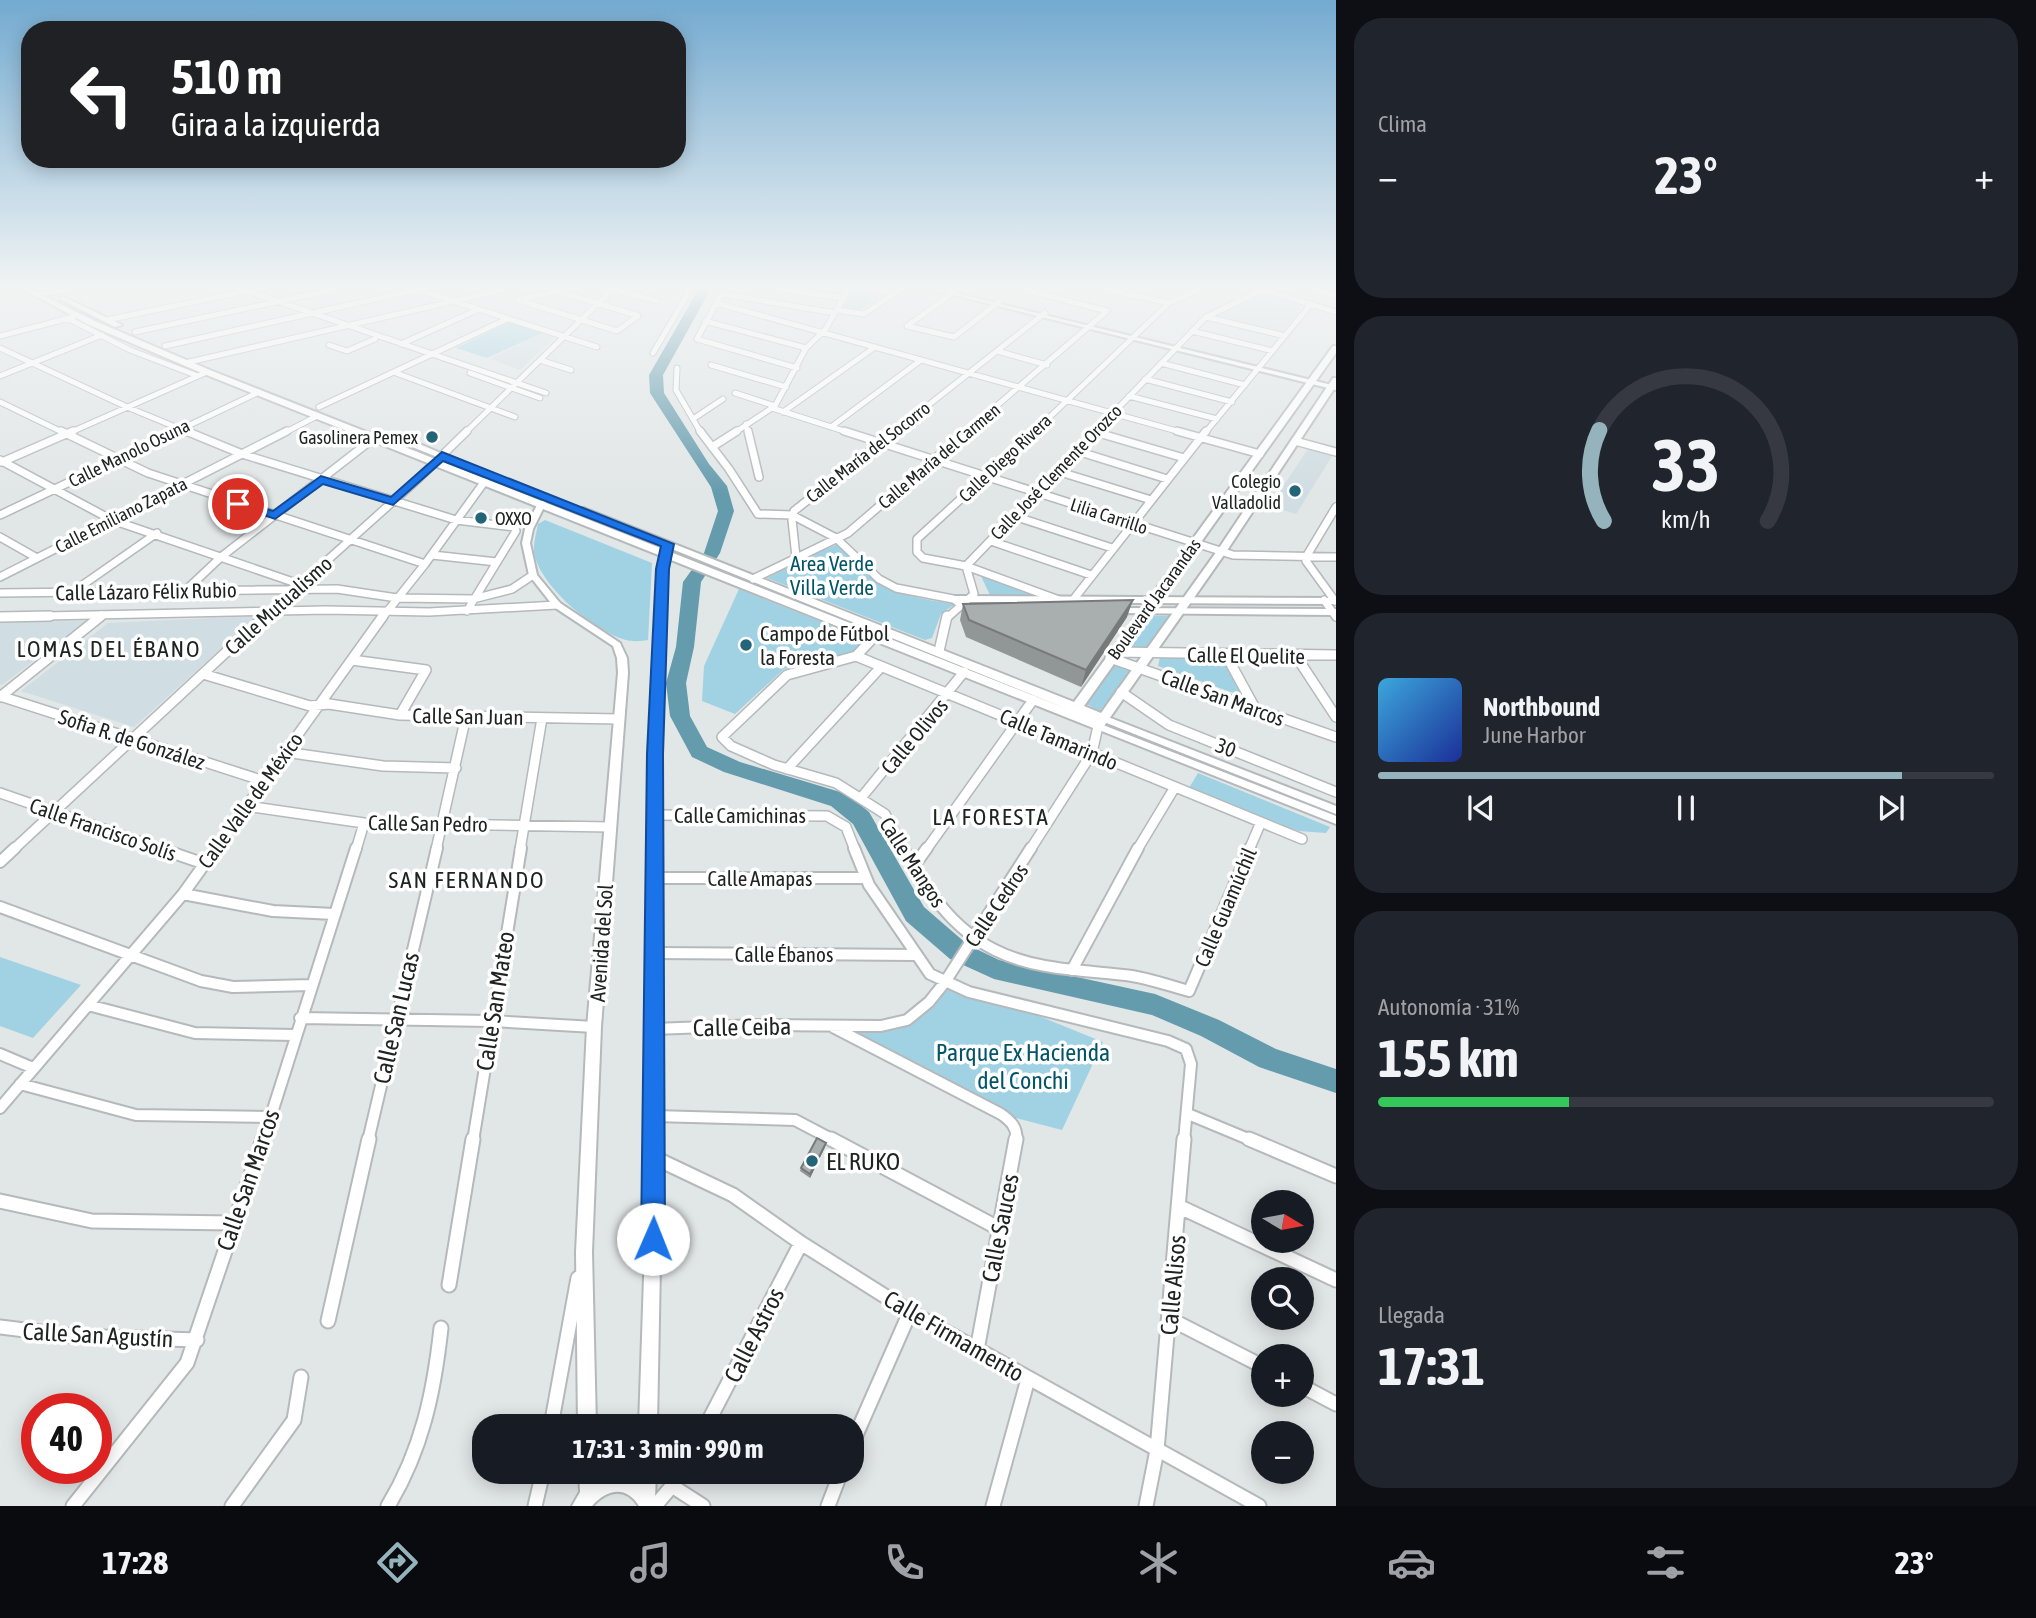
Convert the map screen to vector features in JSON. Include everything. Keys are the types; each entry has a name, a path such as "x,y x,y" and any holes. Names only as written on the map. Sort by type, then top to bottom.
{"main road":[{"path":"168,355 202,374 318,411 374,438 438,459 485,481 666,549"},
{"path":"188,355 318,411 725,572 964,672 1075,712"},
{"name":"Boulevard Jacarandas","path":"1075,712 1112,655 1331,355"},
{"name":"Boulevard Jacarandas","path":"1100,722 1151,653 1335,384"},
{"path":"725,572 753,579 939,651 1100,722"}],"street":[{"path":"16,355 127,407 242,454 456,520 514,527 516,531 467,611"},
{"path":"0,376 51,355"},
{"path":"146,355 202,374"},
{"path":"186,363 213,355"},
{"path":"421,355 543,395"},
{"name":"Calle Emiliano Zapata","path":"0,577 242,454 318,411 434,355"},
{"path":"436,355 514,385"},
{"name":"Calle Mutualismo","path":"0,862 296,587 393,501 545,355"},
{"path":"753,355 797,368"},
{"path":"712,447 773,407 803,355"},
{"path":"783,412 863,355"},
{"path":"904,355 1260,454"},
{"name":"Calle María del Socorro","path":"796,557 792,515 991,355"},
{"path":"1012,355 1047,365"},
{"name":"Calle María del Carmen","path":"753,579 848,533 1058,355"},
{"name":"Calle Diego Rivera","path":"966,566 923,558 916,552 917,539 987,477 1115,355"},
{"name":"Calle José Clemente Orozco","path":"966,566 1169,355"},
{"path":"1212,355 1335,384"},
{"path":"1073,600 1150,500 1269,355"},
{"path":"540,360 571,370"},
{"path":"831,427 921,360"},
{"path":"1161,363 1245,385"},
{"path":"711,365 786,387"},
{"path":"677,368 676,390 754,510 761,515 792,515 836,538 879,579 909,592 957,602 979,610 1335,614"},
{"path":"396,373 515,417"},
{"path":"1,461 202,374"},
{"path":"1145,379 1232,402"},
{"name":"Calle Manolo Osuna","path":"0,515 259,393"},
{"name":"Lilia Carrillo","path":"735,393 783,412 1221,552 1233,555 1336,556"},
{"path":"1129,396 1217,419"},
{"path":"693,419 723,399"},
{"path":"0,402 117,459 181,485 425,565"},
{"path":"746,424 759,477"},
{"path":"1095,432 1184,458"},
{"path":"185,591 221,557 374,438"},
{"path":"1295,440 1336,452"},
{"path":"1077,451 1167,479"},
{"path":"1,461 112,520 157,533 296,587"},
{"path":"1057,471 1150,500"},
{"name":"Calle Valle de México","path":"0,1108 183,894 386,612 425,565 485,481"},
{"name":"Avenida del Sol","path":"542,503 528,529 526,543 533,575 556,605 617,645 624,673 594,1027 584,1252 553,1414"},
{"path":"1335,601 1306,561 1306,556 1336,507"},
{"path":"1014,516 1112,548"},
{"path":"72,592 157,533"},
{"path":"0,537 37,558"},
{"path":"991,541 1091,575"},
{"path":"648,1414 655,1158 654,815 666,549"},
{"path":"432,555 497,562"},
{"path":"966,566 974,594 971,599"},
{"path":"966,566 1059,600"},
{"name":"Calle Lázaro Félix Rubio","path":"0,593 296,587 337,589 397,598 473,599 512,589 533,575"},
{"path":"939,651 947,616 957,602 971,599 1335,601"},
{"path":"1324,600 1335,614"},
{"path":"0,617 270,611 467,611 556,605"},
{"path":"0,697 103,615"},
{"path":"856,656 875,636"},
{"name":"Calle El Quelite","path":"1112,655 1336,655"},
{"name":"Calle San Marcos","path":"1112,655 1256,710 1336,737"},
{"path":"1226,655 1256,710"},
{"name":"Calle Tamarindo","path":"856,656 1302,839"},
{"name":"Calle Mangos","path":"856,656 787,675 722,737 731,747 787,769 836,783 886,814 925,888 972,941 1015,958 1072,970 1136,977 1189,991"},
{"path":"1296,656 1336,717"},
{"path":"352,660 426,670 400,715"},
{"path":"787,769 881,667"},
{"name":"Calle Olivos","path":"861,798 964,672"},
{"path":"203,674 310,706 318,705"},
{"name":"30","path":"1121,692 1169,725 1336,792"},
{"name":"Sofia R. de González","path":"0,697 264,781"},
{"path":"914,866 1033,699"},
{"name":"Calle San Juan","path":"318,705 329,704 400,715 619,719"},
{"name":"Calle San Lucas","path":"328,1321 395,1021 457,768 466,716"},
{"name":"Calle San Mateo","path":"449,1285 542,718"},
{"path":"1100,722 1336,810"},
{"path":"1100,722 1336,820"},
{"name":"Calle Cedros","path":"948,977 1092,753 1100,722"},
{"path":"285,752 383,766 457,768"},
{"path":"1072,970 1123,872 1175,787"},
{"name":"Calle Francisco Solís","path":"0,793 205,864"},
{"name":"Calle San Pedro","path":"246,806 364,823 610,827"},
{"name":"Calle Camichinas","path":"654,815 827,816"},
{"name":"Calle Mangos","path":"827,816 846,827 866,878 930,975 948,977 969,992 1179,1045 1190,1054 1191,1064"},
{"name":"Calle Guamúchil","path":"1189,991 1261,822"},
{"name":"Calle San Marcos","path":"73,1506 170,1387 187,1363 197,1340 364,823"},
{"name":"Calle Amapas","path":"653,878 866,878"},
{"path":"183,894 273,911 334,914"},
{"path":"0,906 218,985 311,985"},
{"name":"Calle Ébanos","path":"653,953 915,955"},
{"name":"Calle Ceiba","path":"654,1029 758,1025 881,1026 907,1020 929,1002 948,977"},
{"path":"88,1005 195,1032 295,1035"},
{"path":"300,1018 491,1021 594,1027"},
{"name":"Calle Ceiba","path":"831,1026 1001,1114"},
{"path":"0,1054 33,1068"},
{"name":"Calle Alisos","path":"1146,1506 1157,1450 1191,1064"},
{"path":"20,1084 136,1115 271,1116"},
{"name":"Calle Sauces","path":"977,1350 1017,1134 1011,1121 1001,1114"},
{"path":"1188,1114 1336,1175"},
{"path":"654,1116 795,1120 1000,1229"},
{"name":"Calle Firmamento","path":"655,1158 733,1195 801,1243 910,1312 1259,1506"},
{"path":"0,1201 92,1221 233,1223"},
{"path":"1180,1207 1336,1280"},
{"name":"Calle Astros","path":"712,1414 801,1243"},
{"path":"584,1252 587,1414"},
{"path":"864,1417 910,1312"},
{"path":"1170,1319 1251,1360"},
{"name":"Calle San Agustín","path":"0,1327 29,1333 69,1336 197,1340"},
{"path":"388,1506 414,1459 425,1428 434,1392 441,1328"},
{"path":"232,1506 294,1420 301,1377"},
{"path":"993,1506 1028,1379"},
{"path":"1314,1392 1336,1404"},
{"path":"585,1500 597,1486 618,1481 638,1490 650,1504"},
{"path":"535,1506 540,1484"},
{"path":"648,1484 650,1504"},
{"path":"828,1506 836,1484"},
{"path":"650,1504 672,1486 703,1506"}],"shaded area":[{"path":"497,355 536,355 520,370 490,359"},
{"name":"Colegio Valladolid","path":"1310,446 1334,453 1296,514 1270,506"},
{"path":"257,616 134,727 21,691 108,623"},
{"path":"86,621 2,685 0,684 0,622"}],"green space":[{"path":"545,520 652,563 648,640 629,641 613,635 586,618 559,595 540,569 534,553 538,524"},
{"name":"Area Verde Villa Verde","path":"838,544 866,571 889,587 916,597 955,604 941,614 932,638 925,640 767,578"},
{"path":"978,570 1054,596 990,595"},
{"path":"739,589 865,639 853,654 784,669 735,714 702,701 704,666"},
{"path":"1150,616 1169,616 1145,649 1124,649"},
{"path":"1160,657 1221,658 1242,696 1158,666"},
{"path":"1116,664 1133,668 1100,711 1086,704"},
{"path":"1198,773 1330,827 1326,833 1299,831 1267,821 1189,788"},
{"path":"0,957 81,985 33,1038 0,1026"},
{"name":"Parque Ex Hacienda del Conchi","path":"949,983 1002,1001 1103,1042 1062,1130 1001,1114 831,1026 897,1023"}],"building":[{"path":"1133,600 1086,670 969,620 963,604"},
{"name":"EL RUKO","path":"817,1138 826,1143 810,1174 801,1168"}],"waterway":[{"path":"667,355 656,375 657,393 703,466 719,486 726,511 712,553 692,582 685,647 676,683 680,716 699,752 732,767 839,800 861,818 915,914 959,952 994,969 1155,1005 1210,1028 1269,1059 1336,1081"}],"place":[{"name":"Gasolinera Pemex","path":"432,437"},
{"name":"Colegio Valladolid","path":"1295,491"},
{"name":"OXXO","path":"481,518"},
{"name":"Campo de Fútbol la Foresta","path":"746,645"},
{"name":"EL RUKO","path":"812,1161"}],"district":[{"name":"LOMAS DEL ÉBANO","path":"109,649"},
{"name":"LA FORESTA","path":"991,817"},
{"name":"SAN FERNANDO","path":"467,880"}],"route":[{"path":"238,504 275,516 321,479 393,501 442,456 668,544 664,553 663,569 655,754 653,1239"}]}
